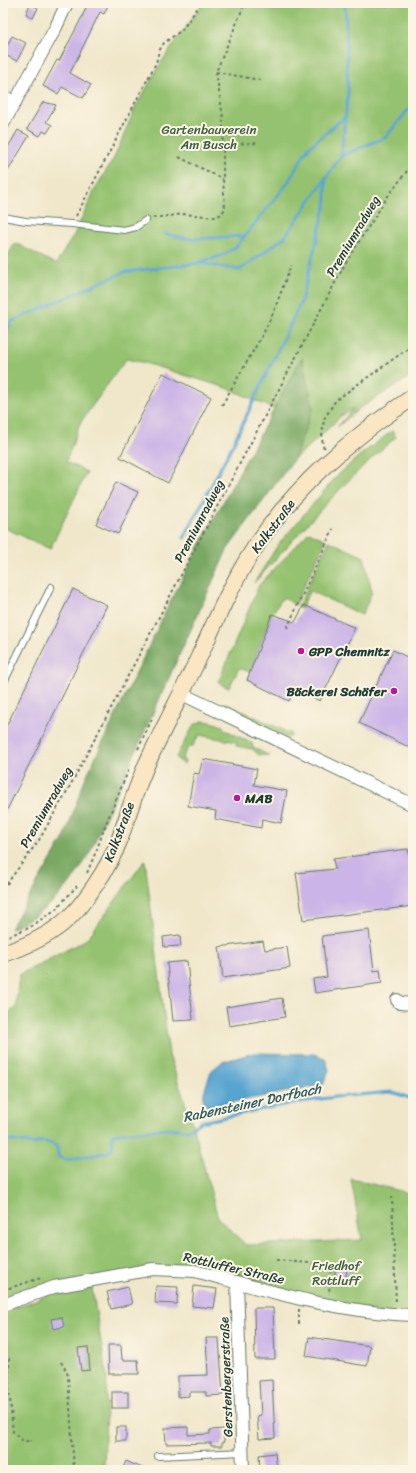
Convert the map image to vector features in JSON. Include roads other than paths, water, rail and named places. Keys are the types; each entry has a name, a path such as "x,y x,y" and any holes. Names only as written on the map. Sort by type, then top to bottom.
{"main road":[{"name":"Kalkstraße","path":"3,954 32,942 64,923 81,904 103,873 118,842 133,796 150,757 182,694 231,589 252,552 275,520 304,485 340,451 376,422 413,397"}],"street":[{"path":"3,124 56,27 67,3"},
{"path":"3,96 15,102"},
{"path":"182,694 413,805"},
{"path":"397,1000 400,1003 413,1004"},
{"name":"Rottluffer Straße","path":"3,1304 54,1287 153,1269 175,1269 195,1271 340,1308 413,1315"},
{"name":"Gerstenbergerstraße","path":"237,1282 244,1470"}],"lane":[{"path":"3,217 26,221 72,224 124,230 136,227 146,220"},
{"path":"3,684 51,587"},
{"path":"158,1456 243,1452"}],"water":[{"path":"253,1053 314,1054 325,1058 329,1070 323,1085 207,1107 203,1100 211,1071 222,1062"}],"waterway":[{"path":"3,341 11,322 124,272 199,263 240,270 285,237 341,156 348,94 345,3"},
{"path":"341,156 386,137 413,104"},
{"path":"200,262 221,256 236,247 287,184 308,148 345,117"},
{"path":"184,538 232,446 301,302 326,204 326,178"},
{"path":"165,234 191,239 244,236"},
{"name":"Rabensteiner Dorfbach","path":"3,1139 34,1144 42,1141 51,1143 57,1147 58,1156 66,1160 109,1152 113,1146 112,1134 168,1128 188,1130 201,1122 288,1104 335,1097 391,1092 413,1099"}],"place":[{"name":"GPP Chemnitz","path":"301,651"},
{"name":"Bäckerei Schäfer","path":"394,691"},
{"name":"MAB","path":"237,798"}],"park label":[{"name":"Gartenbauverein Am Busch","path":"209,136"},
{"name":"Friedhof Rottluff","path":"336,1272"}]}
